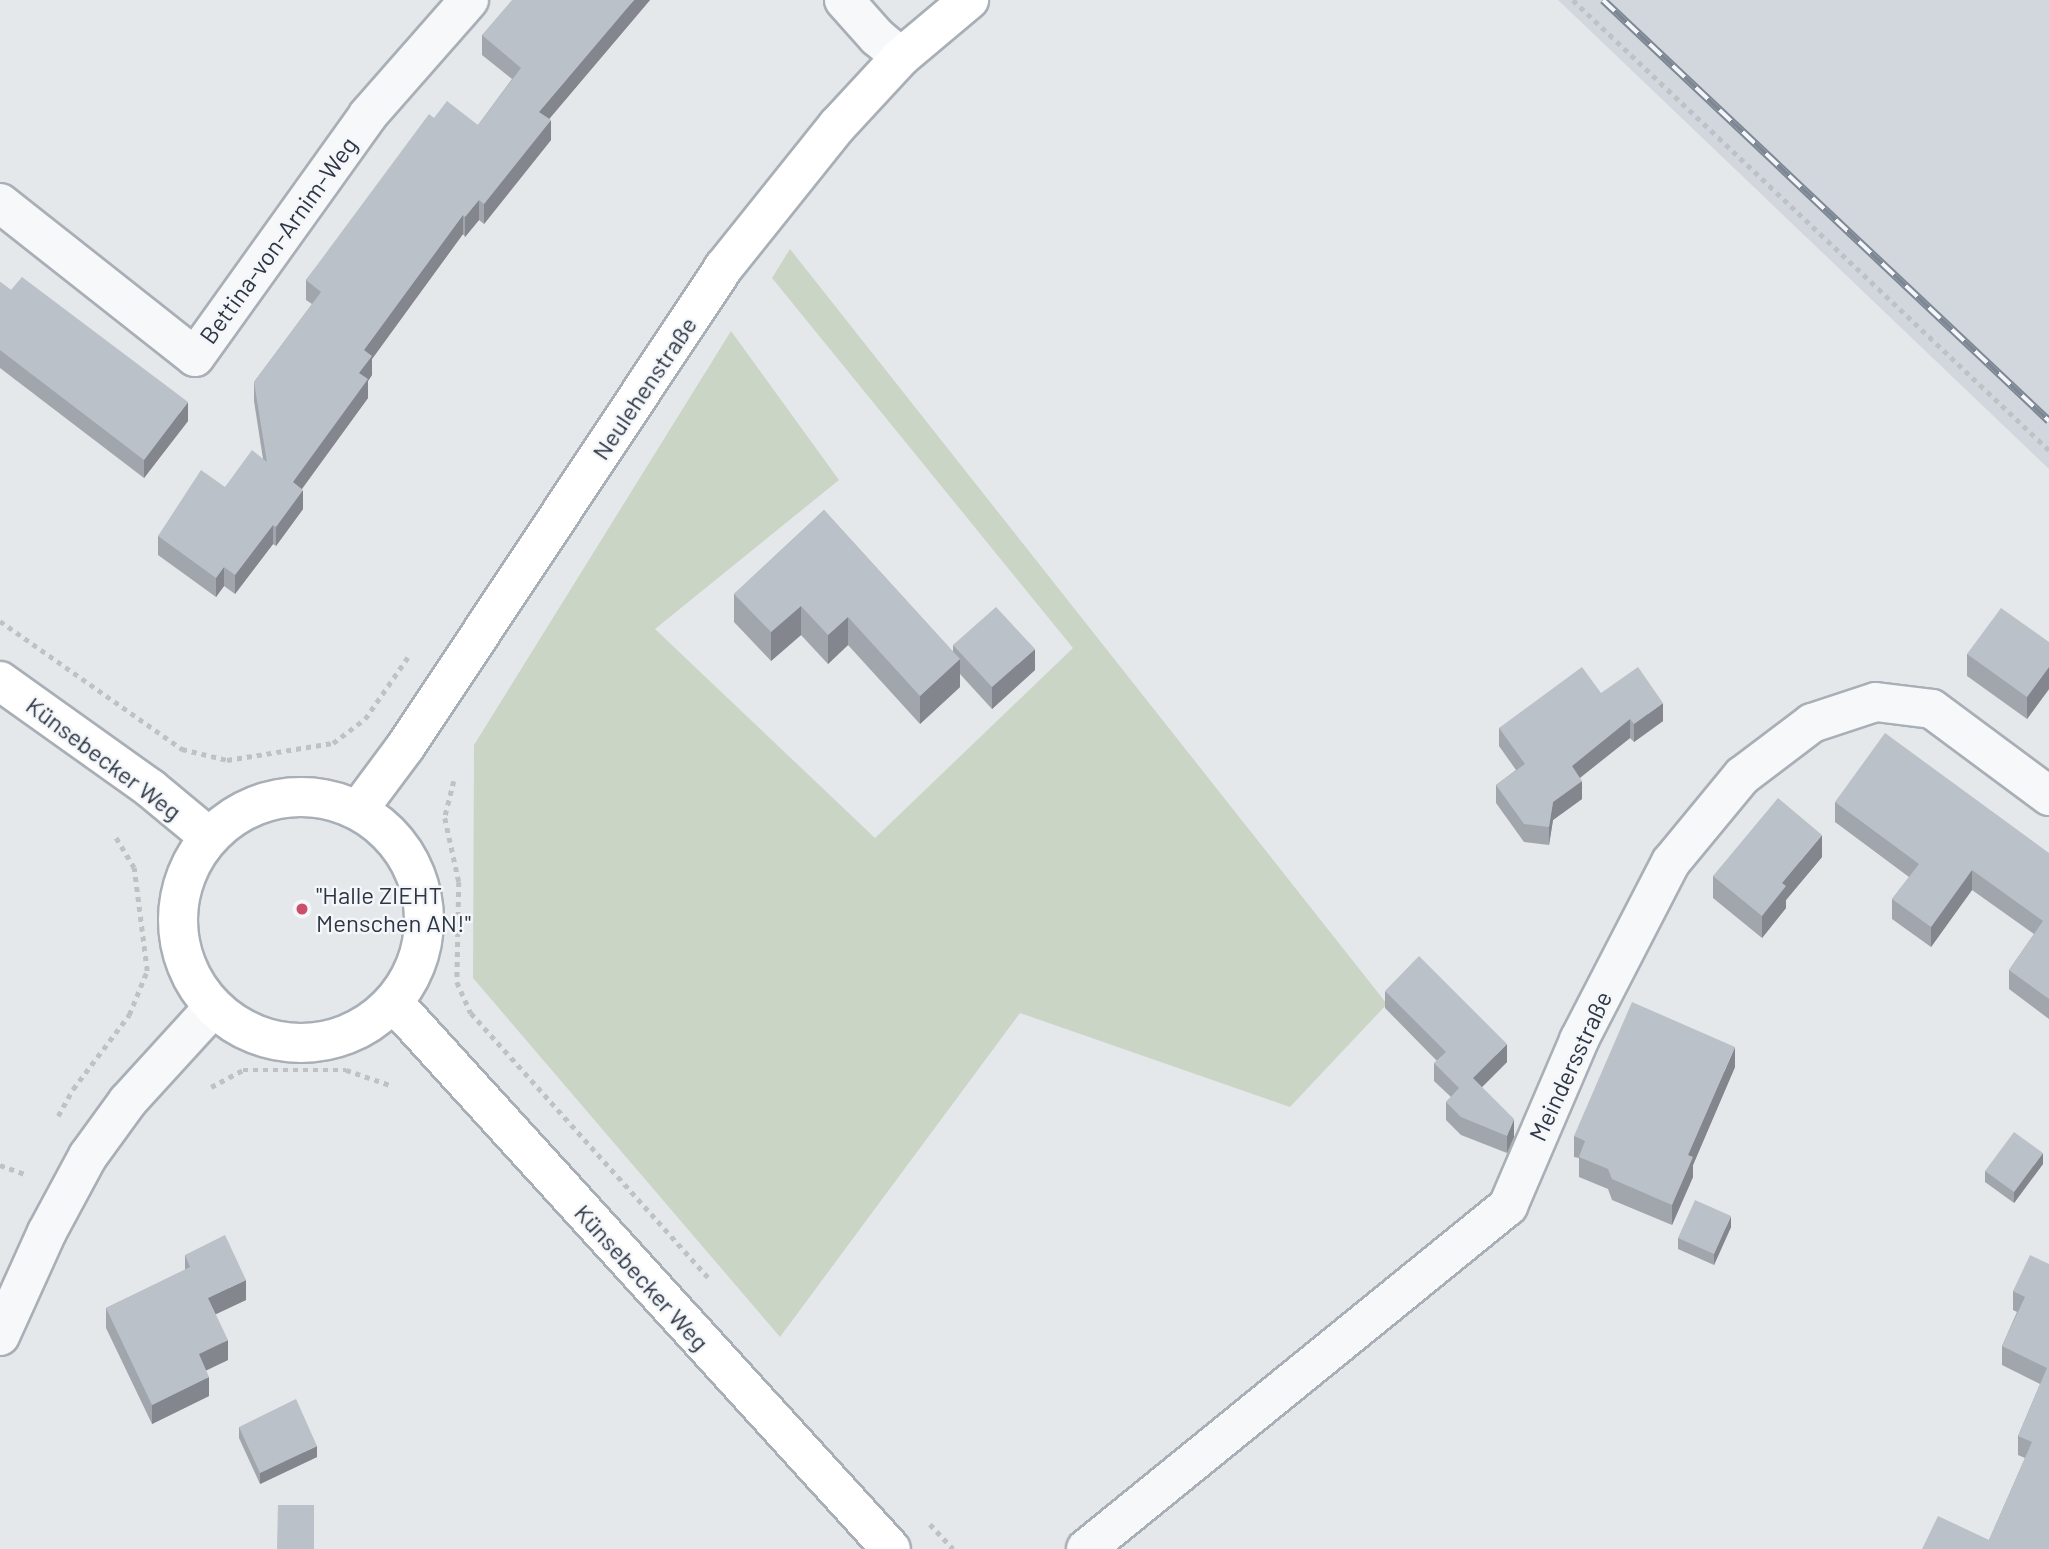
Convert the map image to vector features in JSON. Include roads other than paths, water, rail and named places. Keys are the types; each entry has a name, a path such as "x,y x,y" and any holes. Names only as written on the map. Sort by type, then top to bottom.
{"street":[{"name":"Bettina-von-Arnim-Weg","path":"0,203 195,357 368,115 469,0"},
{"path":"844,0 877,37 901,57"},
{"name":"Neulehenstraße","path":"359,809 406,746 724,267 837,126 901,57 969,0"},
{"name":"Künsebecker Weg","path":"0,681 150,788 208,836"},
{"name":"Meindersstraße","path":"1086,1549 1508,1206 1579,1040 1671,862 1742,776 1812,723 1876,702 1932,709 2049,796"},
{"path":"306,795 359,809 401,845 424,897 421,954 412,979 394,1003 354,1033 306,1045 257,1037 213,1008 186,972 175,925 183,877 208,836 252,804 306,795"},
{"name":"Künsebecker Weg","path":"394,1003 891,1549"},
{"path":"0,1336 47,1232 88,1156 136,1091 213,1008"}],"railway":[{"path":"1603,0 2049,421"}],"place":[{"name":"\"Halle ZIEHT Menschen AN!\"","path":"302,909"}]}
